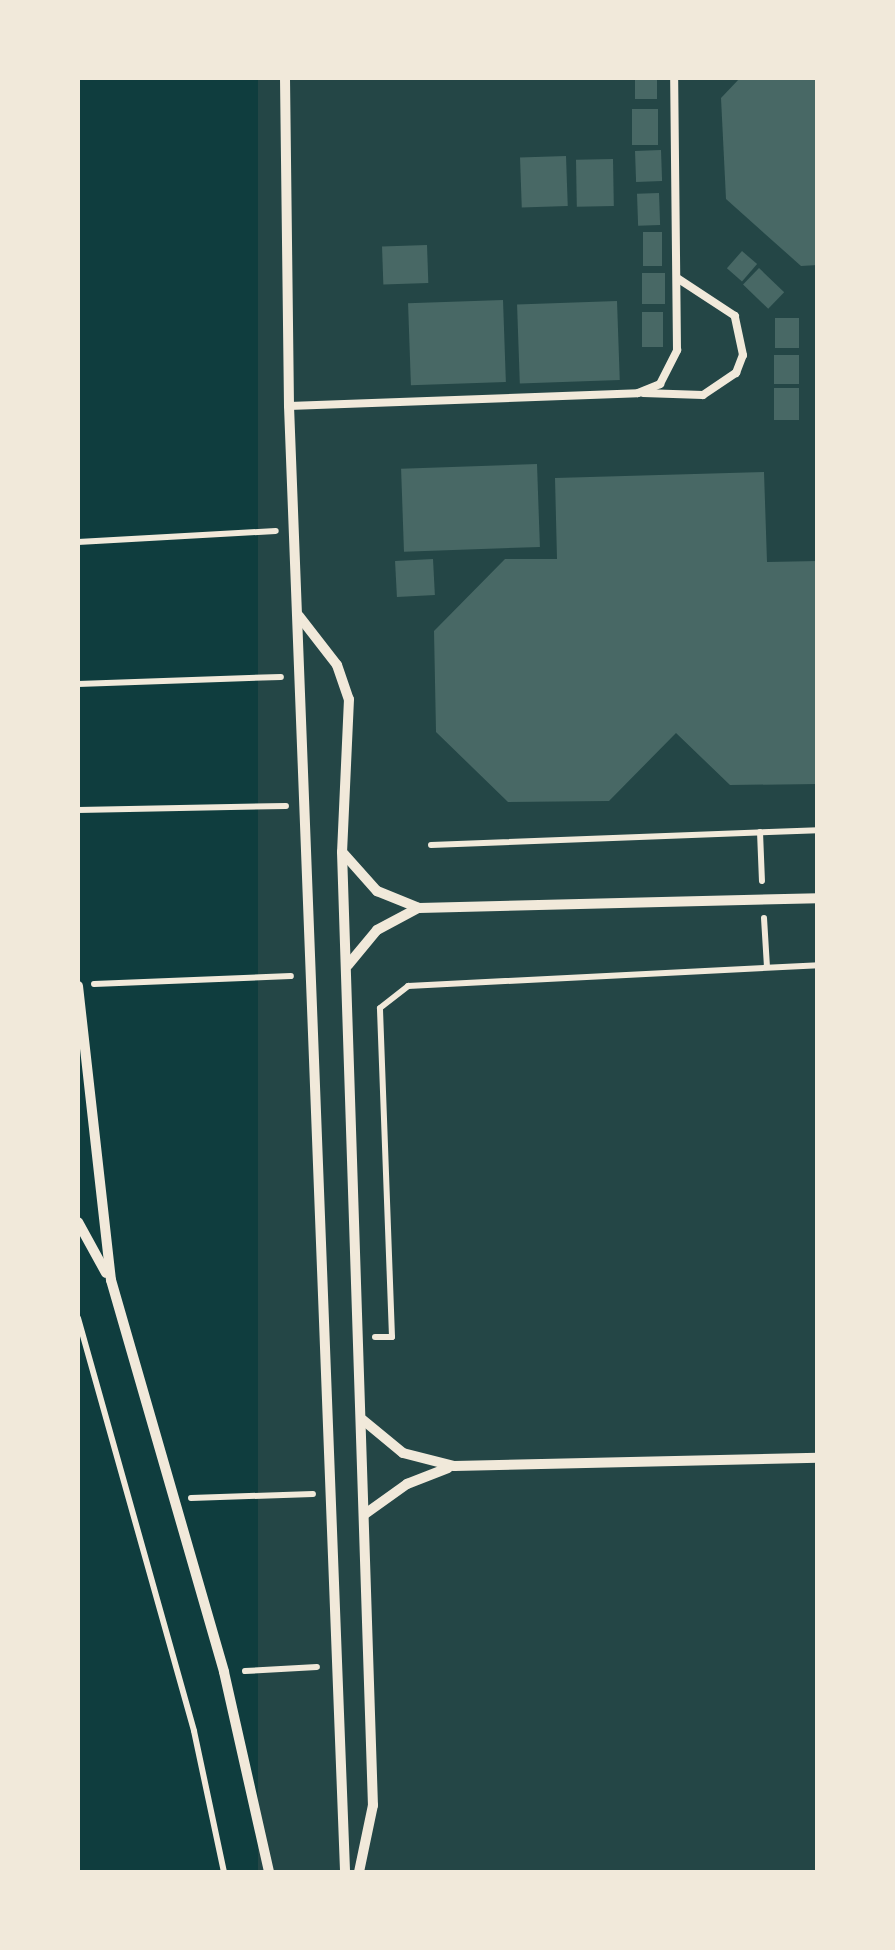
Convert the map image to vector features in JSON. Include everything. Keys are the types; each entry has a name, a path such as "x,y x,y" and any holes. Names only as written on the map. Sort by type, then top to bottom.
{"street":[{"path":"285,78 289,406 344,1872"},
{"path":"298,614 337,665 349,700 342,852 374,1805 359,1872"},
{"path":"342,852 378,891 419,908 818,898"},
{"path":"347,967 377,930 419,908"},
{"path":"78,985 111,1280 170,1498 224,1672 269,1872"},
{"path":"78,1222 111,1280"},
{"path":"362,1419 403,1452 454,1466 818,1458"},
{"path":"365,1514 406,1484 454,1466"}],"lane":[{"path":"638,393 660,384 677,350 674,78"},
{"path":"289,406 638,393 703,395 722,388 743,355 734,316 677,278"}],"path":[{"path":"78,542 294,530"},
{"path":"78,684 301,676"},
{"path":"78,810 306,805"},
{"path":"431,845 818,830"},
{"path":"359,1338 392,1337 380,1008 408,986 818,965"},
{"path":"78,985 312,976"},
{"path":"78,1318 194,1731 224,1872"},
{"path":"170,1498 332,1494"},
{"path":"224,1672 338,1666"}],"shaded area":[{"path":"258,78 817,78 817,1872 258,1872"}],"building":[{"path":"635,78 657,78 657,99 635,99"},
{"path":"740,78 818,78 818,265 801,266 726,199 721,98"},
{"path":"632,109 658,109 658,145 632,145"},
{"path":"661,150 662,181 636,182 635,151"},
{"path":"566,156 568,206 522,208 520,158"},
{"path":"613,159 614,206 577,207 576,160"},
{"path":"659,193 660,225 638,226 637,194"},
{"path":"643,232 662,232 662,266 643,266"},
{"path":"427,245 428,283 383,285 382,247"},
{"path":"742,251 757,264 742,281 727,268"},
{"path":"759,268 784,292 768,309 743,285"},
{"path":"642,273 665,273 665,304 642,304"},
{"path":"503,300 506,382 411,385 408,303"},
{"path":"617,301 620,380 520,383 517,304"},
{"path":"642,312 663,312 663,347 642,347"},
{"path":"775,318 799,318 799,348 775,348"},
{"path":"774,355 799,355 799,384 774,384"},
{"path":"774,388 799,388 799,420 774,420"},
{"path":"537,464 540,547 404,552 401,469"},
{"path":"764,472 767,562 818,561 818,784 730,785 676,733 609,801 508,802 436,732 434,631 505,559 557,559 555,478"},
{"path":"433,559 435,595 397,597 395,561"}]}
